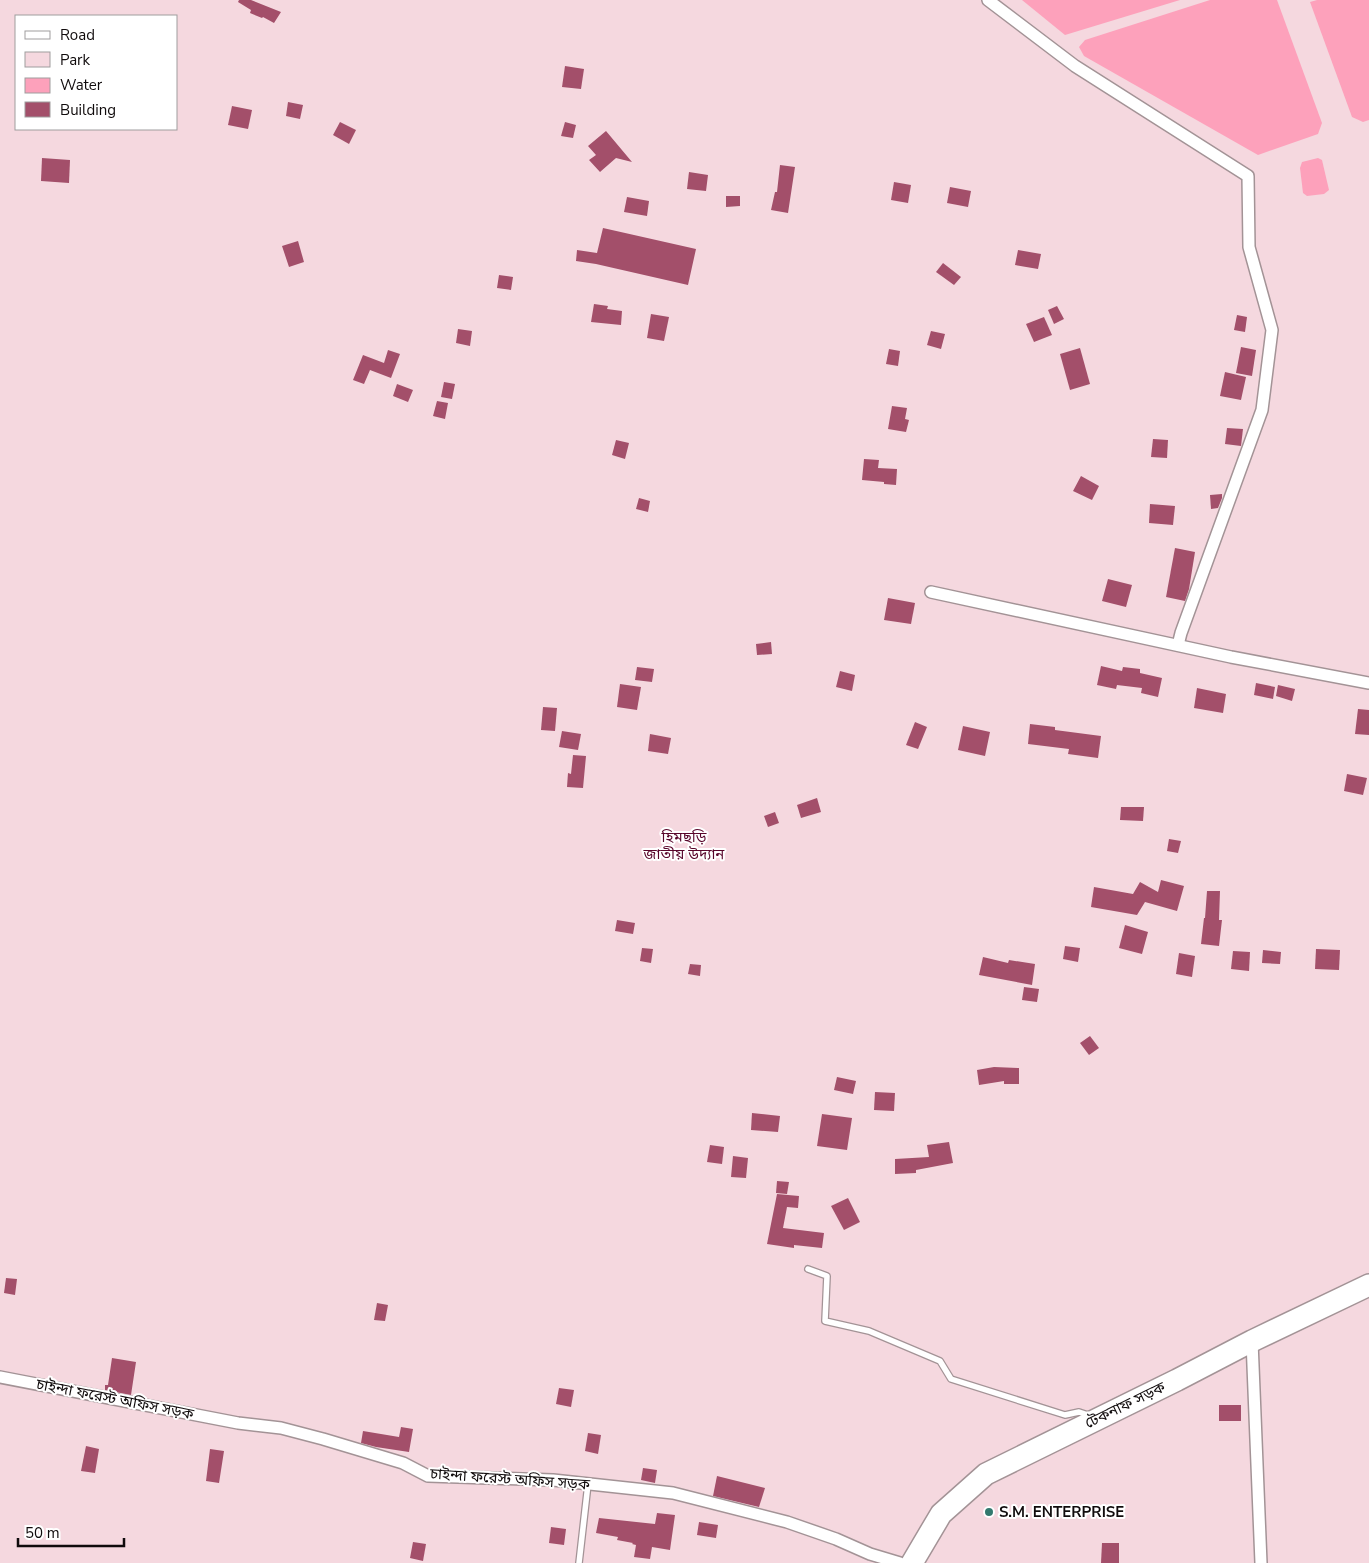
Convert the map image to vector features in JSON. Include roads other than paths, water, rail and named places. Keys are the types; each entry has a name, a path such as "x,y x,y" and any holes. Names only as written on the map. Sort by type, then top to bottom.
{"highway":[{"name":"টেকনাফ সড়ক","path":"912,1563 941,1514 986,1474 1178,1380 1252,1340 1369,1285"}],"street":[{"path":"988,0 1075,66 1248,176 1249,247 1272,330 1262,410 1178,645"},
{"path":"931,592 1178,645 1369,683"},
{"path":"1252,1340 1261,1563"},
{"name":"চাইন্দা ফরেস্ট অফিস সড়ক","path":"0,1377 238,1423 281,1428 403,1463 428,1476 553,1480 673,1493 787,1522 836,1539 870,1554 900,1563"}],"lane":[{"path":"808,1269 827,1276 825,1320 869,1331 940,1360 951,1379 1064,1415 1079,1412 1097,1418"},
{"path":"579,1563 588,1484"}],"water":[{"path":"1022,0 1180,0 1065,35"},
{"path":"1210,0 1277,0 1322,123 1318,134 1258,155 1084,56 1079,47 1085,40"},
{"path":"1317,0 1369,0 1369,120 1363,122 1352,117 1310,2"},
{"path":"1318,158 1322,160 1329,190 1324,194 1307,196 1303,193 1300,168 1302,162"}],"place":[{"name":"S.M. ENTERPRISE","path":"989,1512"}],"park label":[{"name":"হিমছড়ি জাতীয় উদ্যান","path":"684,846"}]}
